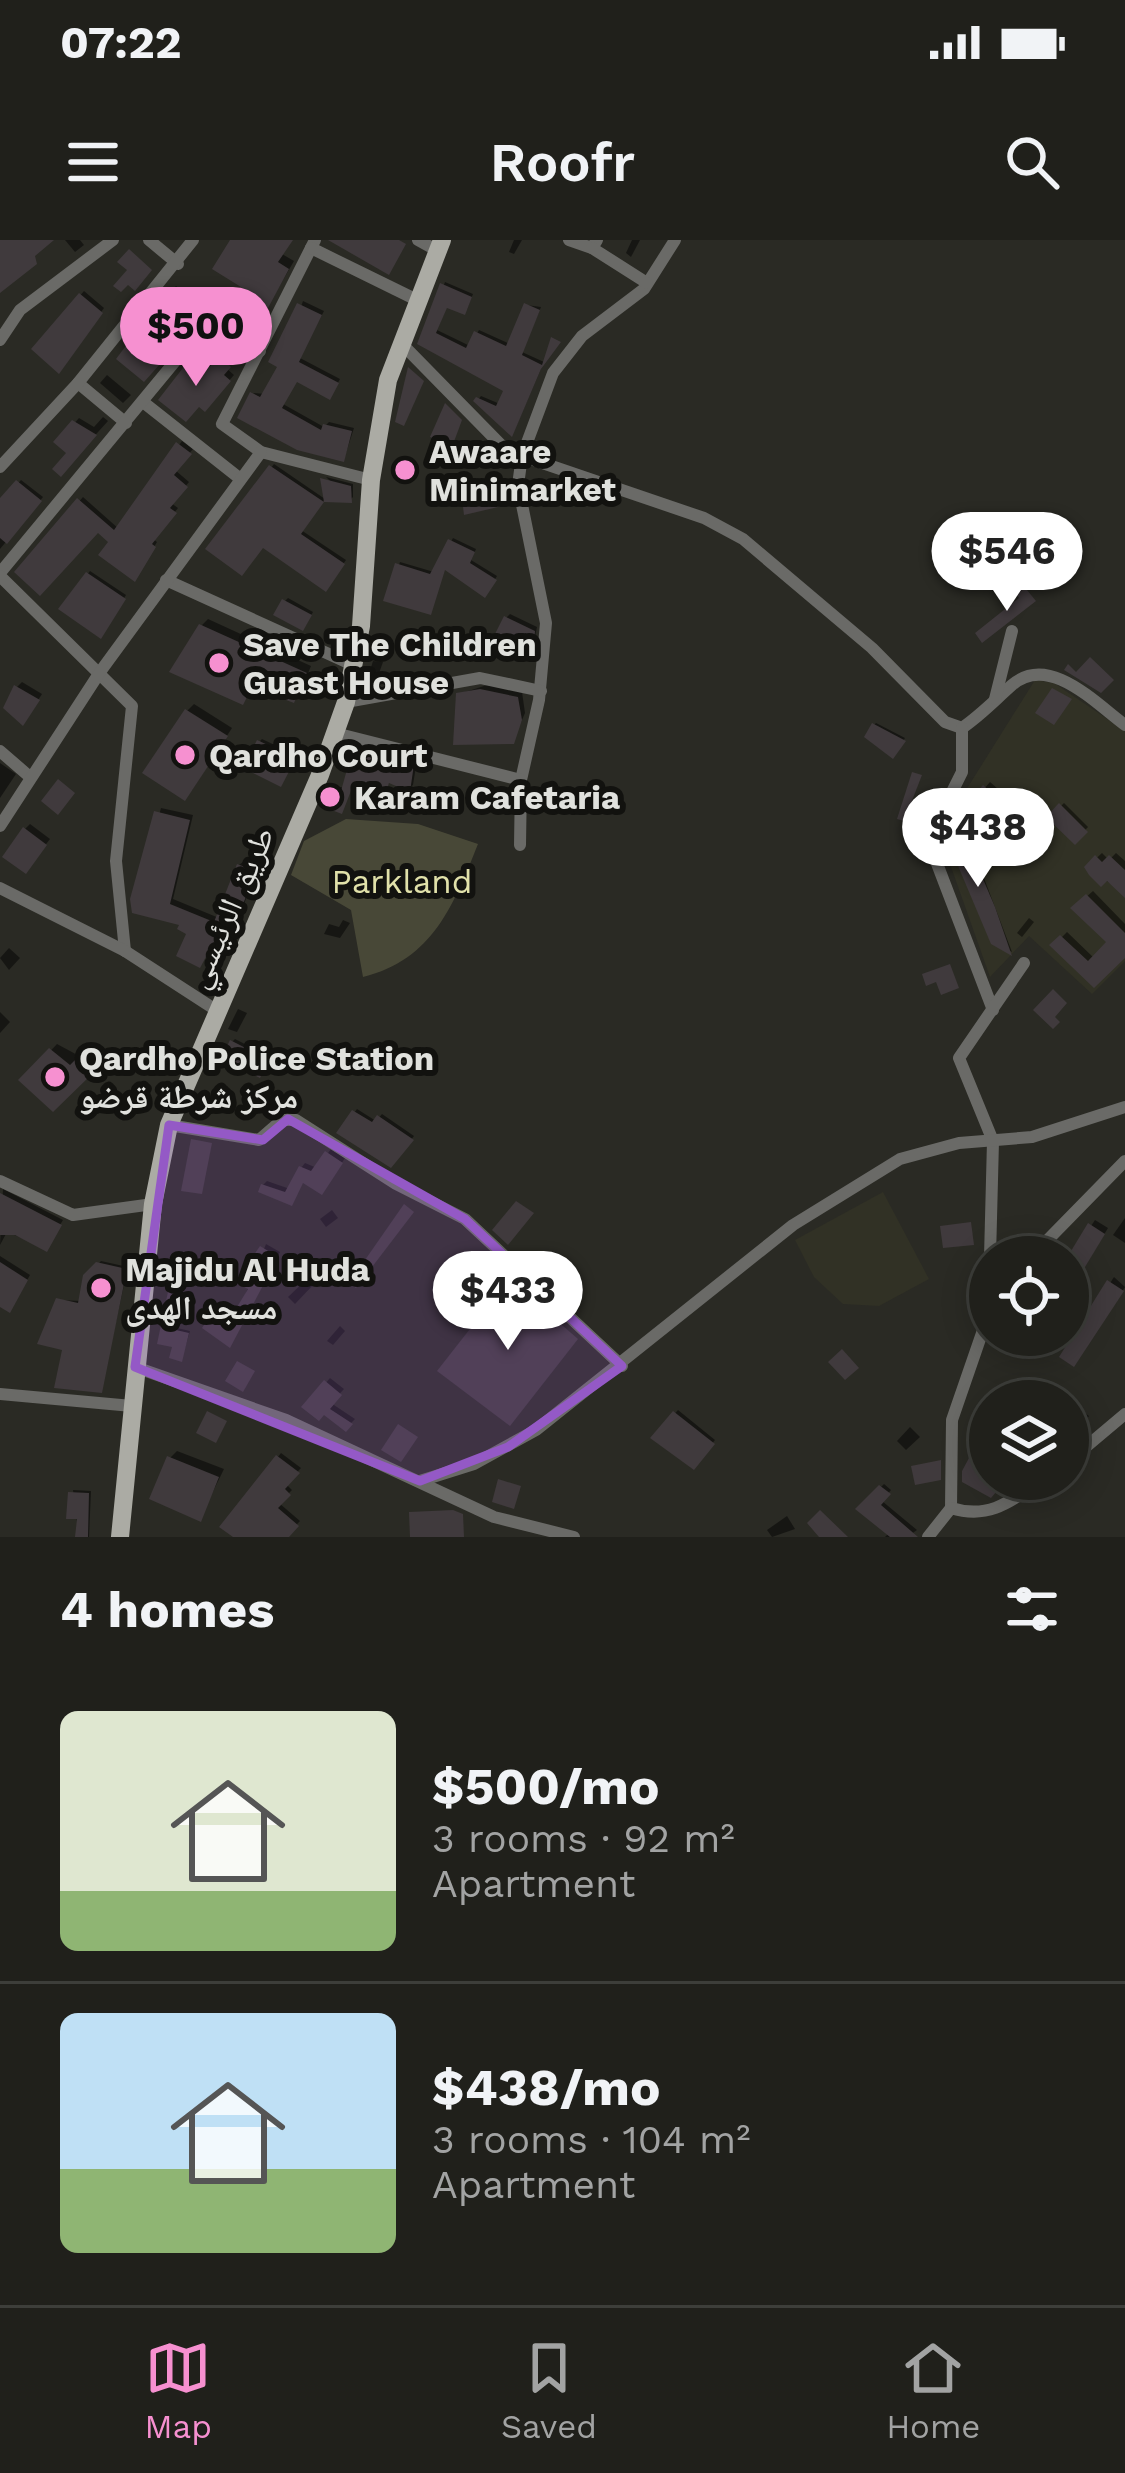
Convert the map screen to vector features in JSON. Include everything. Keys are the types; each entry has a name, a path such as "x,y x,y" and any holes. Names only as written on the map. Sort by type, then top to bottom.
{"main road":[{"name":"طريق الرئيسي","path":"120,1537 153,1204 169,1125 346,701 371,480 388,380 440,246"}],"street":[{"path":"0,340 20,310 113,240"},
{"path":"149,240 178,264"},
{"path":"0,467 78,383 193,240"},
{"path":"418,240 440,246"},
{"path":"569,240 594,244 646,283"},
{"path":"520,845 521,780 541,691 546,622 518,485 522,456 553,373 582,336 646,283 675,240"},
{"path":"371,480 261,452 222,424 313,244 417,300"},
{"path":"125,952 116,861 134,718 126,697 2,566 202,330 225,327 260,351"},
{"path":"400,342 501,445 704,518 743,539 872,648 945,722 962,728"},
{"path":"78,383 126,423"},
{"path":"143,402 238,476"},
{"path":"0,826 100,672 238,476 261,452"},
{"path":"166,580 353,665"},
{"path":"993,706 1012,631"},
{"path":"962,728 1030,674 1046,674 1125,725"},
{"path":"346,701 480,678 541,691"},
{"path":"962,728 962,772 928,840 993,1010"},
{"path":"335,733 521,780"},
{"path":"0,752 30,777"},
{"path":"0,888 125,952 216,1010"},
{"path":"991,1236 993,1141 959,1058 1024,962"},
{"path":"420,1481 508,1447 622,1366 793,1225 900,1160 1032,1137 1125,1107"},
{"path":"169,1125 259,1140 282,1120 296,1120 396,1184 465,1219 622,1366"},
{"path":"1052,1236 1125,1161"},
{"path":"0,1181 73,1215 153,1204"},
{"path":"928,1537 951,1508 952,1420 974,1356"},
{"path":"135,1367 286,1420 494,1517 574,1537"},
{"path":"0,1394 132,1406"},
{"path":"1089,1444 1125,1414"},
{"path":"951,1508 980,1515 1011,1500"},
{"path":"494,1517 499,1537"}],"highlighted area":[{"path":"288,1119 465,1219 622,1366 508,1447 420,1481 135,1367 169,1125 263,1140"}],"shaded area":[{"path":"1035,680 1054,683 1125,731 1125,961 1092,994 1029,936 990,977 939,833"},
{"path":"883,1192 929,1279 879,1306 843,1304 814,1277 795,1240"}],"green space":[{"name":"Parkland","path":"346,819 418,824 478,844 438,927 407,957 363,977 351,910 291,875 304,841"}],"building":[{"path":"0,240 54,240 35,256 37,264 0,293"},
{"path":"230,240 293,240 278,262 289,269 254,334 223,317 241,287 212,269"},
{"path":"328,240 399,240 406,244 389,275"},
{"path":"129,249 152,270 135,291 128,285 121,292 113,286 127,270 117,262"},
{"path":"440,283 472,297 465,315 447,308 436,333 466,348 474,331 506,346 524,303 540,310 522,355 542,365 551,337 561,342 541,369 512,437 473,401 476,397 496,406 503,391 417,344"},
{"path":"168,290 201,318 144,382 116,359"},
{"path":"79,293 103,313 59,374 31,349"},
{"path":"297,303 322,315 299,362 339,383 330,400 297,382 282,408 321,430 323,424 352,431 344,462 297,450 237,418 250,392 260,397 277,367 268,362"},
{"path":"219,356 231,367 224,375 231,381 205,412 199,407 186,422 158,400 186,364 201,377"},
{"path":"408,367 424,381 404,426 395,422"},
{"path":"445,403 462,420 452,447 430,437"},
{"path":"72,420 97,435 61,477 52,469 66,453 53,442"},
{"path":"176,442 192,454 174,475 188,487 170,508 177,513 152,544 156,547 135,582 98,555 108,542 98,533 40,596 14,572 77,498 114,530"},
{"path":"269,465 324,502 301,534 345,564 326,592 263,548 242,576 205,549"},
{"path":"320,478 351,486 352,503 324,502"},
{"path":"507,479 511,504 464,515 461,490"},
{"path":"16,480 42,501 7,544 0,538 0,498"},
{"path":"448,539 475,552 470,563 497,580 485,598 445,570 431,615 383,601 395,563 430,574"},
{"path":"86,572 126,599 101,639 58,609"},
{"path":"1022,584 1036,601 982,643 975,633 1019,598 1014,591"},
{"path":"282,599 312,615 303,631 273,615"},
{"path":"504,616 535,631 533,655 494,636"},
{"name":"Save The Children Guast House","path":"199,624 307,673 294,703 252,687 243,705 169,672"},
{"path":"1090,657 1114,680 1101,693 1064,670 1068,664 1076,672"},
{"path":"14,685 40,700 23,726 3,708"},
{"path":"1052,688 1072,699 1054,725 1035,713"},
{"path":"480,689 518,697 522,720 514,744 453,745 456,693"},
{"name":"Qardho Court","path":"185,709 228,736 185,801 142,773"},
{"path":"872,723 906,741 893,759 864,737"},
{"path":"257,740 296,758 281,787 243,768"},
{"path":"353,748 414,764 410,792 389,783 386,792 354,783 342,814 321,806 330,787 341,791"},
{"path":"912,772 922,775 904,821 897,819"},
{"path":"58,779 75,793 58,815 41,801"},
{"path":"983,785 995,796 967,830 954,819"},
{"path":"1059,803 1088,832 1075,845 1046,817"},
{"path":"154,811 190,820 170,904 214,922 237,864 256,871 236,922 226,919 200,968 176,956 186,934 177,929 179,925 132,913 130,899"},
{"path":"23,827 47,845 26,874 2,857"},
{"path":"961,828 1012,956 991,944 945,835"},
{"path":"1095,855 1102,862 1109,855 1125,870 1125,898 1107,881 1101,887 1089,875 1084,867"},
{"path":"1086,894 1125,933 1125,958 1094,988 1049,945 1060,935 1088,961 1106,942 1070,908"},
{"path":"950,964 959,988 941,995 936,982 926,986 922,974"},
{"path":"1053,989 1067,1003 1055,1017 1060,1022 1053,1029 1033,1010"},
{"path":"230,1040 269,1060 260,1078 221,1059"},
{"name":"Qardho Police Station مركز شرطة قرضو","path":"49,1048 70,1065 76,1059 92,1074 53,1112 18,1080"},
{"path":"352,1110 372,1122 377,1115 414,1140 391,1168 336,1133"},
{"path":"191,1139 212,1143 202,1194 181,1191"},
{"path":"325,1151 343,1163 322,1195 303,1183 292,1206 258,1192 261,1184 285,1192 299,1166 311,1171"},
{"path":"0,1193 62,1225 47,1252 15,1235 0,1235"},
{"path":"516,1201 534,1213 508,1245 492,1230"},
{"path":"404,1204 414,1212 356,1288 349,1283"},
{"path":"971,1222 969,1245 943,1248 940,1226"},
{"path":"1088,1223 1105,1234 1089,1260 1089,1236 1080,1236"},
{"path":"260,1246 278,1257 230,1348 202,1328 219,1302 234,1312 248,1289 235,1282"},
{"path":"0,1262 28,1280 10,1313 0,1307"},
{"path":"96,1262 127,1269 102,1393 54,1388 62,1350 37,1344 56,1298 78,1303 83,1275"},
{"path":"509,1279 578,1339 510,1426 437,1371"},
{"path":"1107,1280 1124,1291 1089,1344 1089,1309"},
{"path":"169,1287 182,1289 176,1330 189,1333 182,1362 169,1358 172,1347 157,1344"},
{"path":"842,1349 859,1368 845,1380 828,1362"},
{"path":"1060,1356 1081,1356 1074,1367"},
{"path":"237,1361 255,1371 243,1392 225,1381"},
{"path":"324,1380 342,1395 330,1409 353,1424 346,1432 324,1415 319,1421 301,1407"},
{"path":"207,1411 227,1421 216,1443 196,1433"},
{"path":"673,1411 715,1444 694,1470 650,1438"},
{"path":"398,1424 418,1437 401,1462 381,1450"},
{"path":"276,1455 300,1473 285,1489 291,1495 278,1508 299,1526 289,1537 233,1537 219,1527"},
{"path":"167,1456 219,1477 201,1522 149,1499"},
{"path":"969,1458 969,1486 962,1482"},
{"path":"941,1460 941,1480 915,1485 911,1466"},
{"path":"498,1479 521,1486 514,1509 492,1502"},
{"path":"879,1485 891,1494 881,1505 918,1537 890,1537 855,1509"},
{"path":"68,1492 89,1493 88,1537 75,1537 77,1519 66,1519"},
{"path":"453,1510 463,1514 464,1537 410,1537 409,1512"},
{"path":"820,1510 848,1537 819,1537 807,1523"}],"place":[{"name":"Awaare Minimarket","path":"405,470"},
{"name":"Save The Children Guast House","path":"219,663"},
{"name":"Qardho Court","path":"185,755"},
{"name":"Karam Cafetaria","path":"330,797"},
{"name":"Qardho Police Station مركز شرطة قرضو","path":"55,1077"},
{"name":"Majidu Al Huda مسجد الهدى","path":"101,1288"}]}
